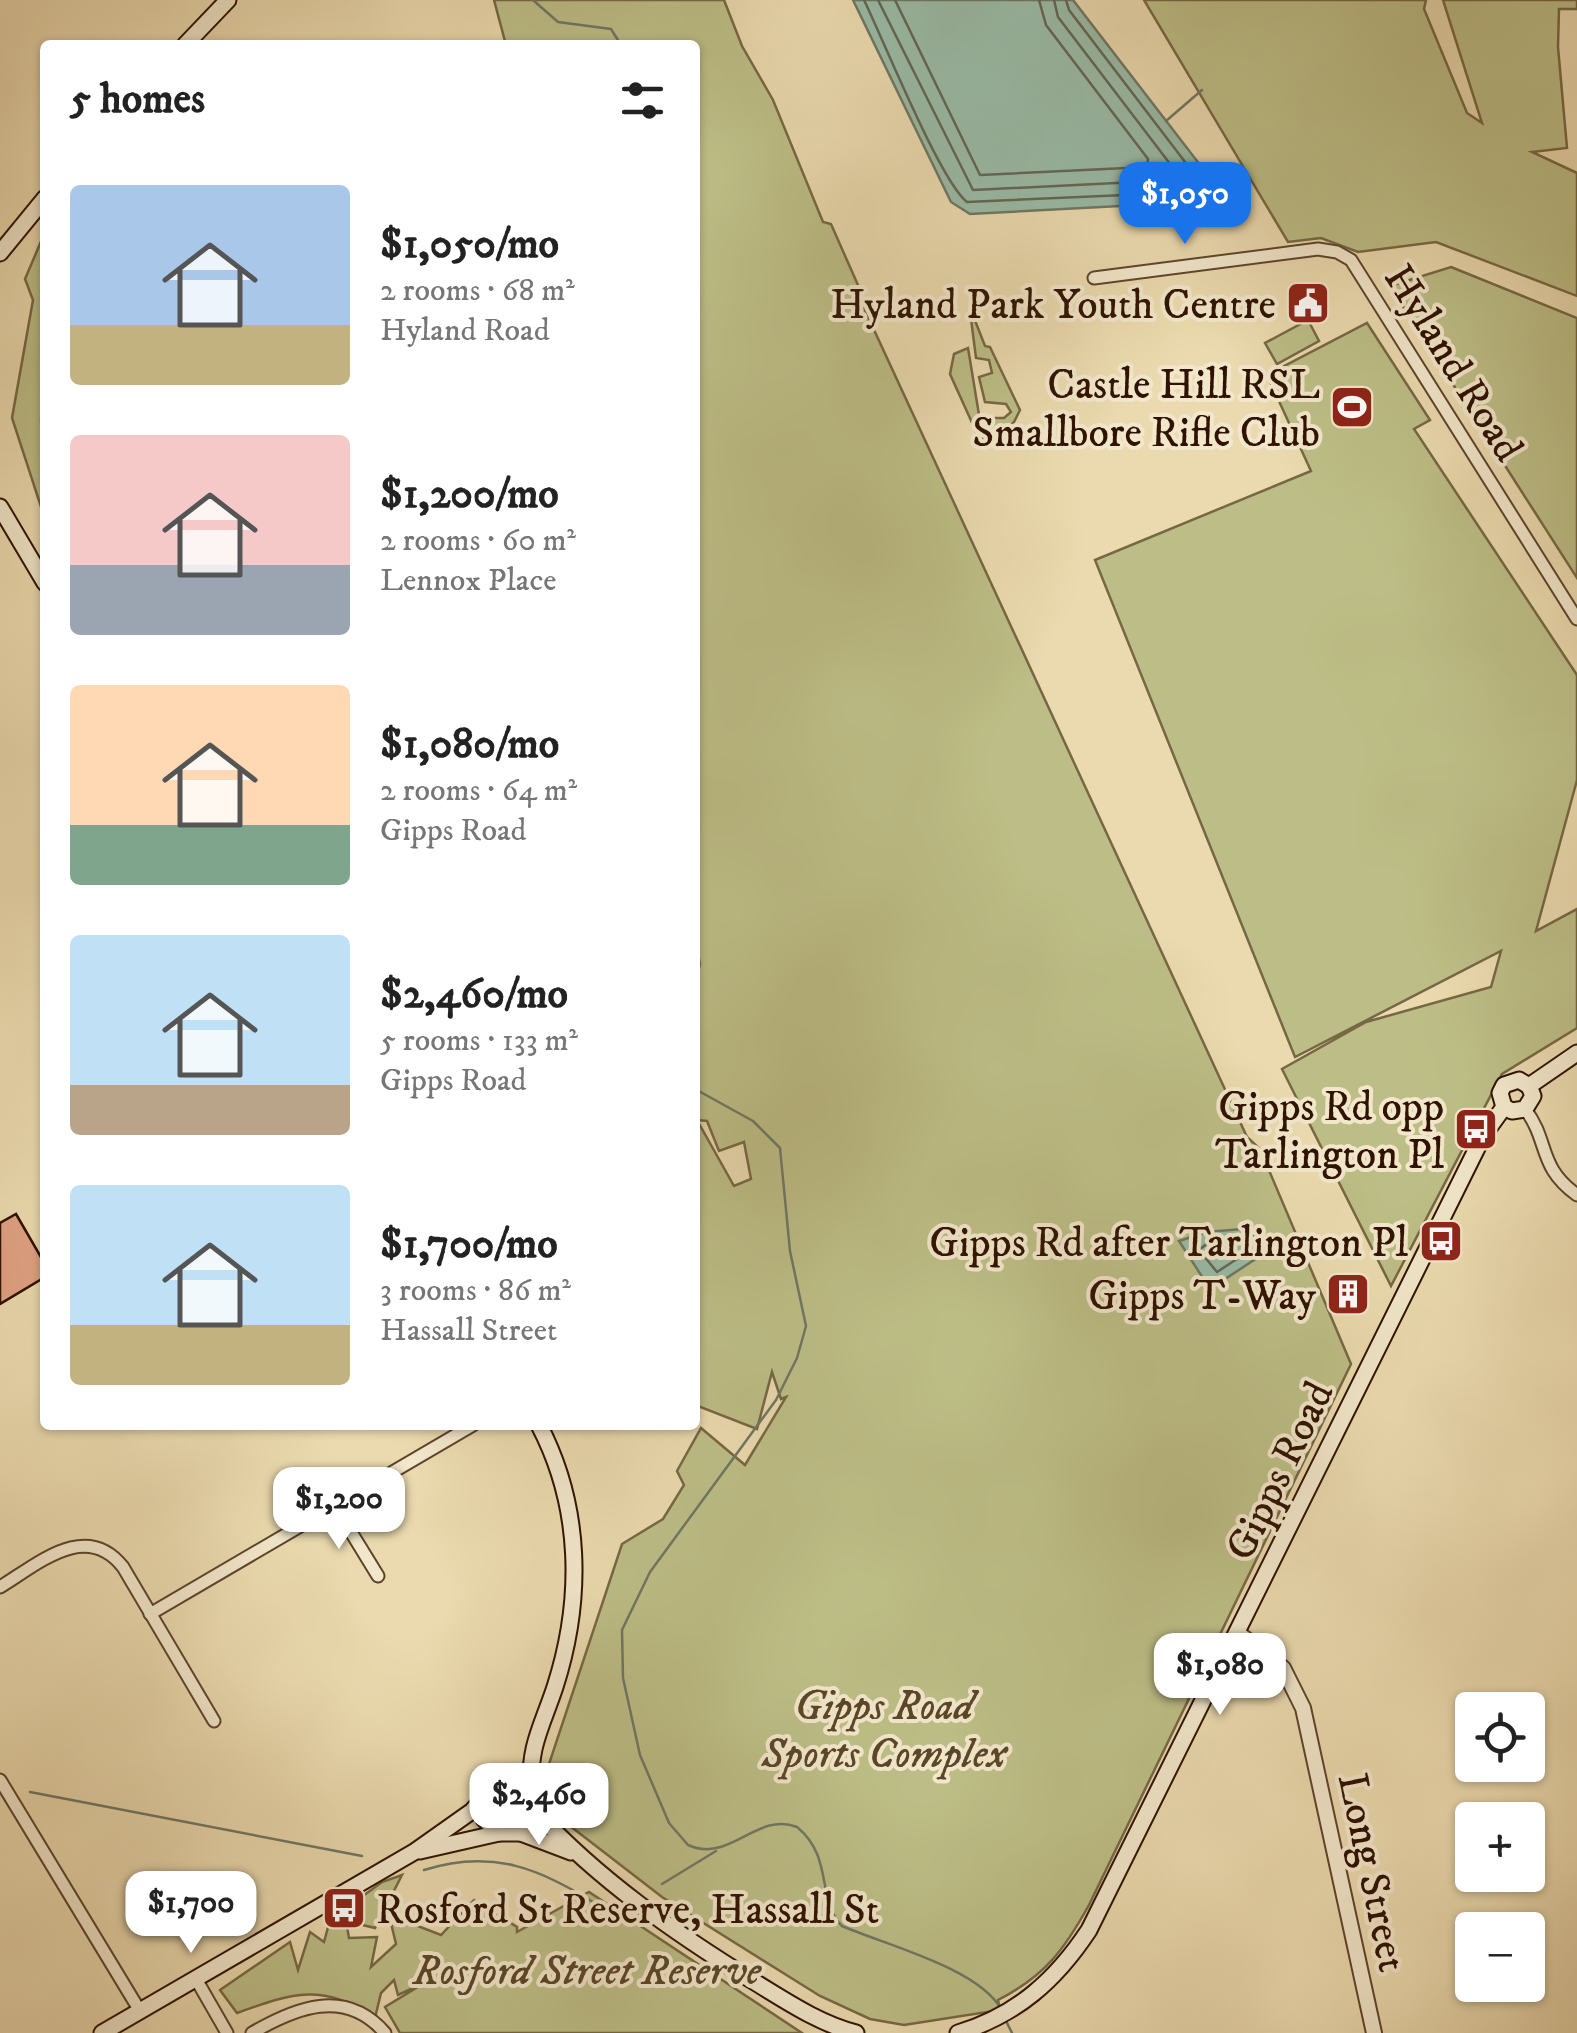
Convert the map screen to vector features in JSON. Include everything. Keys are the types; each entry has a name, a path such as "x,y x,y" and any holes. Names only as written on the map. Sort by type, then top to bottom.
{"main road":[{"path":"190,40 228,0"},
{"path":"0,253 40,204"},
{"path":"0,507 40,575"},
{"path":"1530,1086 1577,1053"},
{"path":"1518,1080 1530,1086 1533,1096 1526,1109 1517,1112 1504,1106 1500,1092 1504,1085 1518,1080"},
{"name":"Gipps Road","path":"958,2033 1018,2006 1060,1970 1089,1930 1483,1136 1504,1106"},
{"path":"541,1430 554,1454 572,1519 576,1574 570,1633 529,1756 536,1812 574,1853 727,1965 813,2017 856,2033"},
{"path":"102,2033 414,1852 472,1811 490,1789 505,1781 529,1756"},
{"path":"505,1781 518,1782 531,1791"},
{"path":"484,1798 484,1819 499,1833"},
{"path":"521,1832 536,1812"},
{"path":"414,1852 499,1833 521,1832 574,1853"}],"street":[{"name":"Hyland Road","path":"1094,278 1318,249 1351,260 1577,619"},
{"path":"1526,1109 1548,1166 1559,1182 1577,1194"},
{"path":"150,1614 464,1430"},
{"path":"334,1506 378,1576"},
{"path":"0,1587 65,1548 89,1545 115,1557 214,1722"},
{"name":"Long Street","path":"1238,1632 1283,1668 1303,1708 1374,2033"},
{"path":"0,1780 140,2011"},
{"path":"196,1979 227,2033"},
{"path":"252,2033 290,2010 310,2006 332,2006 360,2015 384,2033"}],"green space":[{"name":"Gipps Road Sports Complex","path":"494,0 724,0 742,46 773,100 823,222 831,224 861,292 857,293 1247,1137 1260,1149 1351,1364 1089,1905 1052,1960 1029,1981 998,2000 1000,2010 904,2025 870,2019 820,1996 662,1897 552,1812 546,1773 622,1544 663,1519 684,1485 677,1471 701,1428 745,1465 786,1397 781,1399 772,1372 757,1429 700,1407 700,1125 734,1186 751,1179 744,1142 719,1151 707,1121 700,1120 700,40 505,40"},
{"path":"1144,0 1426,0 1424,9 1467,113 1482,123 1443,0 1577,0 1577,9 1559,9 1558,47 1567,148 1532,152 1577,173 1577,296 1436,242 1358,252 1321,238 1288,242"},
{"path":"40,244 40,504 12,418 33,300 25,279"},
{"path":"1451,267 1577,318 1577,578 1390,286"},
{"path":"974,318 1020,410 993,443 987,430 993,418 1004,418 1011,412 1006,404 985,402 979,377 992,373 989,360 976,358 971,319"},
{"path":"1308,320 1319,341 1277,364 1265,343"},
{"path":"1367,323 1430,420 1414,429 1577,675 1577,780 1536,931 1577,909 1577,1028 1502,1074 1391,1286 1282,1069 1366,1022 1491,987 1501,951 1295,1057 1095,560 1311,471 1267,375"},
{"path":"968,348 983,447 950,374 954,354"},
{"name":"Rosford Street Reserve","path":"402,1875 375,1928 346,1921 349,1938 377,1937 371,1967 396,1944 391,1923 405,1921 441,1935 474,1900 517,1927 517,1932 589,1892 802,2033 400,2033 385,2007 426,1982 398,1995 394,1980 381,1993 375,2018 339,2000 308,1994 237,2013 220,1990 290,1942 298,1970 310,1932 324,1942 330,1920 382,1882"}],"water":[{"path":"853,0 1073,0 1204,170 1206,192 1196,202 970,214 951,202"},
{"path":"1242,1229 1267,1244 1260,1256 1210,1289 1179,1241 1207,1232"}],"building":[{"path":"16,1214 40,1255 40,1280 0,1304 0,1223"}],"waterway":[{"path":"533,0 558,22 611,29 618,40"},
{"path":"1166,121 1202,90"},
{"path":"700,1092 753,1121 780,1148 790,1251 806,1326 797,1358 776,1400 650,1572 622,1630 623,1678 640,1755 669,1823 688,1845 717,1848 769,1826 797,1827 816,1851 829,1904 842,1926 952,1970 973,1981 1001,2009"},
{"path":"30,1792 362,1856"},
{"path":"662,1884 716,1851"},
{"path":"424,1870 472,1861 516,1866 557,1882 599,1906"},
{"path":"1006,2021 1012,2033"}],"place":[{"name":"Hyland Park Youth Centre","path":"1308,303"},
{"name":"Castle Hill RSL Smallbore Rifle Club","path":"1352,407"},
{"name":"Gipps Rd opp Tarlington Pl","path":"1476,1129"},
{"name":"Gipps Rd after Tarlington Pl","path":"1441,1241"},
{"name":"Gipps T-Way","path":"1348,1294"},
{"name":"Rosford St Reserve, Hassall St","path":"344,1908"}]}
